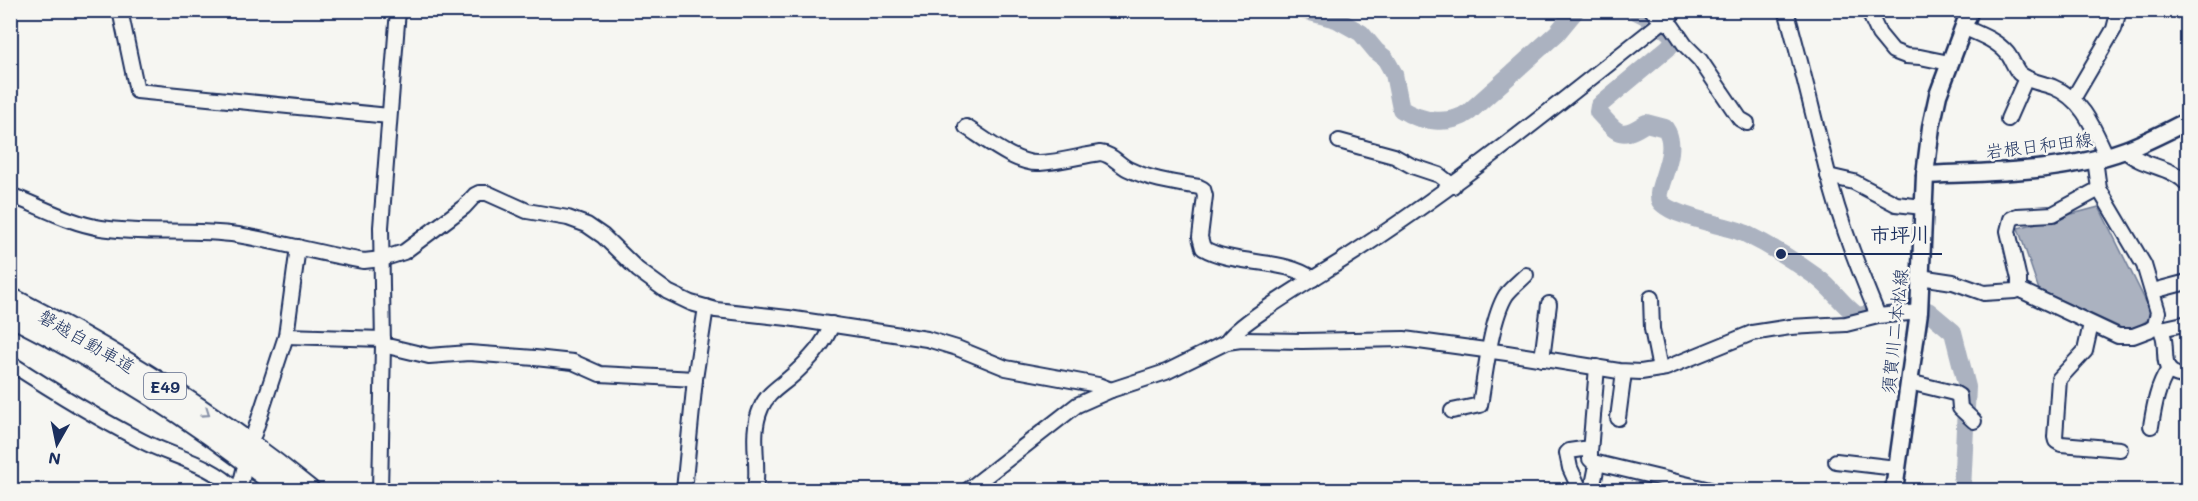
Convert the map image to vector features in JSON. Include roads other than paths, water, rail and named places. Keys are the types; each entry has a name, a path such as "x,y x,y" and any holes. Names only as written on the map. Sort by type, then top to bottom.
{"highway":[{"name":"磐越自動車道","path":"10,298 92,341 184,398 309,490"},
{"name":"磐越自動車道","path":"10,315 141,388 207,432 284,490"}],"main road":[{"name":"須賀川二本松線","path":"1894,490 1918,312 1925,175 1931,127 1938,95 1970,10"},
{"name":"岩根日和田線","path":"1925,175 2041,168 2101,157 2125,150 2187,121"}],"street":[{"path":"120,10 137,92 388,116"},
{"path":"380,490 383,342 381,226 398,10"},
{"path":"1653,10 1657,17 1672,26 1685,45 1700,60 1740,119 1747,123"},
{"path":"1227,342 1230,336 1241,328 1418,212 1538,122 1677,10"},
{"path":"1786,10 1821,140 1828,176 1858,266 1878,316"},
{"path":"1868,10 1879,34 1893,51 1906,56 1949,63"},
{"path":"2073,99 2114,29 2119,10"},
{"path":"1963,27 1996,43 2007,54 2020,74 2052,87 2073,99 2083,111 2101,157 2099,189 2144,265 2153,291 2159,326 2166,345 2166,367 2168,371 2177,376 2187,376"},
{"path":"2008,118 2026,78"},
{"path":"966,127 1004,151 1028,162 1039,164 1100,153 1108,154 1118,164 1144,176 1199,187 1203,189 1205,196 1200,237 1203,248 1230,257 1300,271 1313,279"},
{"path":"1339,141 1394,156 1412,166 1439,175 1453,186"},
{"path":"2125,150 2132,157 2185,178"},
{"path":"1828,176 1854,182 1896,204 1923,207"},
{"path":"2018,289 2019,279 2008,231 2011,219 2017,216 2053,214 2099,189"},
{"path":"11,196 84,225 99,228 173,233 211,232 364,261 382,259 404,252 464,207 475,195 488,193 527,211 568,218 587,225 603,236 638,270 668,292 691,303 927,339 957,348 1006,368 1098,385 1111,390"},
{"path":"254,434 285,336 298,247"},
{"path":"1452,411 1480,405 1490,351 1506,295 1526,275"},
{"path":"1920,277 1953,282 1983,293 2009,293 2018,289 2118,336 2133,336 2159,326 2187,323"},
{"path":"2153,291 2187,282"},
{"path":"1651,298 1652,329 1660,369"},
{"path":"1542,359 1549,304"},
{"path":"684,490 695,380 706,307"},
{"path":"968,490 1077,405 1111,390 1166,372 1227,342 1404,339 1624,372 1641,372 1660,369 1752,333 1791,327 1846,324 1878,316 1918,312"},
{"path":"755,490 758,477 754,439 760,409 766,398 794,375 822,345 832,324"},
{"path":"2091,324 2085,351 2058,379 2055,437 2056,441 2061,444 2120,449"},
{"path":"285,336 383,342 429,356 469,353 535,358 569,362 600,374 695,380"},
{"path":"10,363 41,384 144,442 219,476 237,490 244,470"},
{"path":"1597,367 1590,459 1597,465 1710,490"},
{"path":"2151,426 2154,405 2168,371"},
{"path":"1618,418 1624,372"},
{"path":"1908,382 1954,393 1959,396 1960,408 1974,421"},
{"path":"1580,490 1570,468 1567,453 1590,448"},
{"path":"1836,461 1896,468"},
{"path":"1592,490 1597,465"}],"waterway":[{"path":"1303,10 1336,19 1361,33 1385,58 1394,74 1401,109 1417,117 1435,121 1453,119 1469,112 1557,33 1576,10"},
{"path":"1634,10 1657,22 1676,38 1668,48 1602,103 1598,112 1619,132 1630,132 1646,123 1665,128 1670,147 1660,188 1660,201 1665,206 1686,216 1736,230 1773,248 1818,278 1858,316 1877,313"},
{"path":"1904,309 1928,311 1953,332 1967,387 1962,490"}],"place":[{"name":"市坪川","path":"1781,254"}]}
